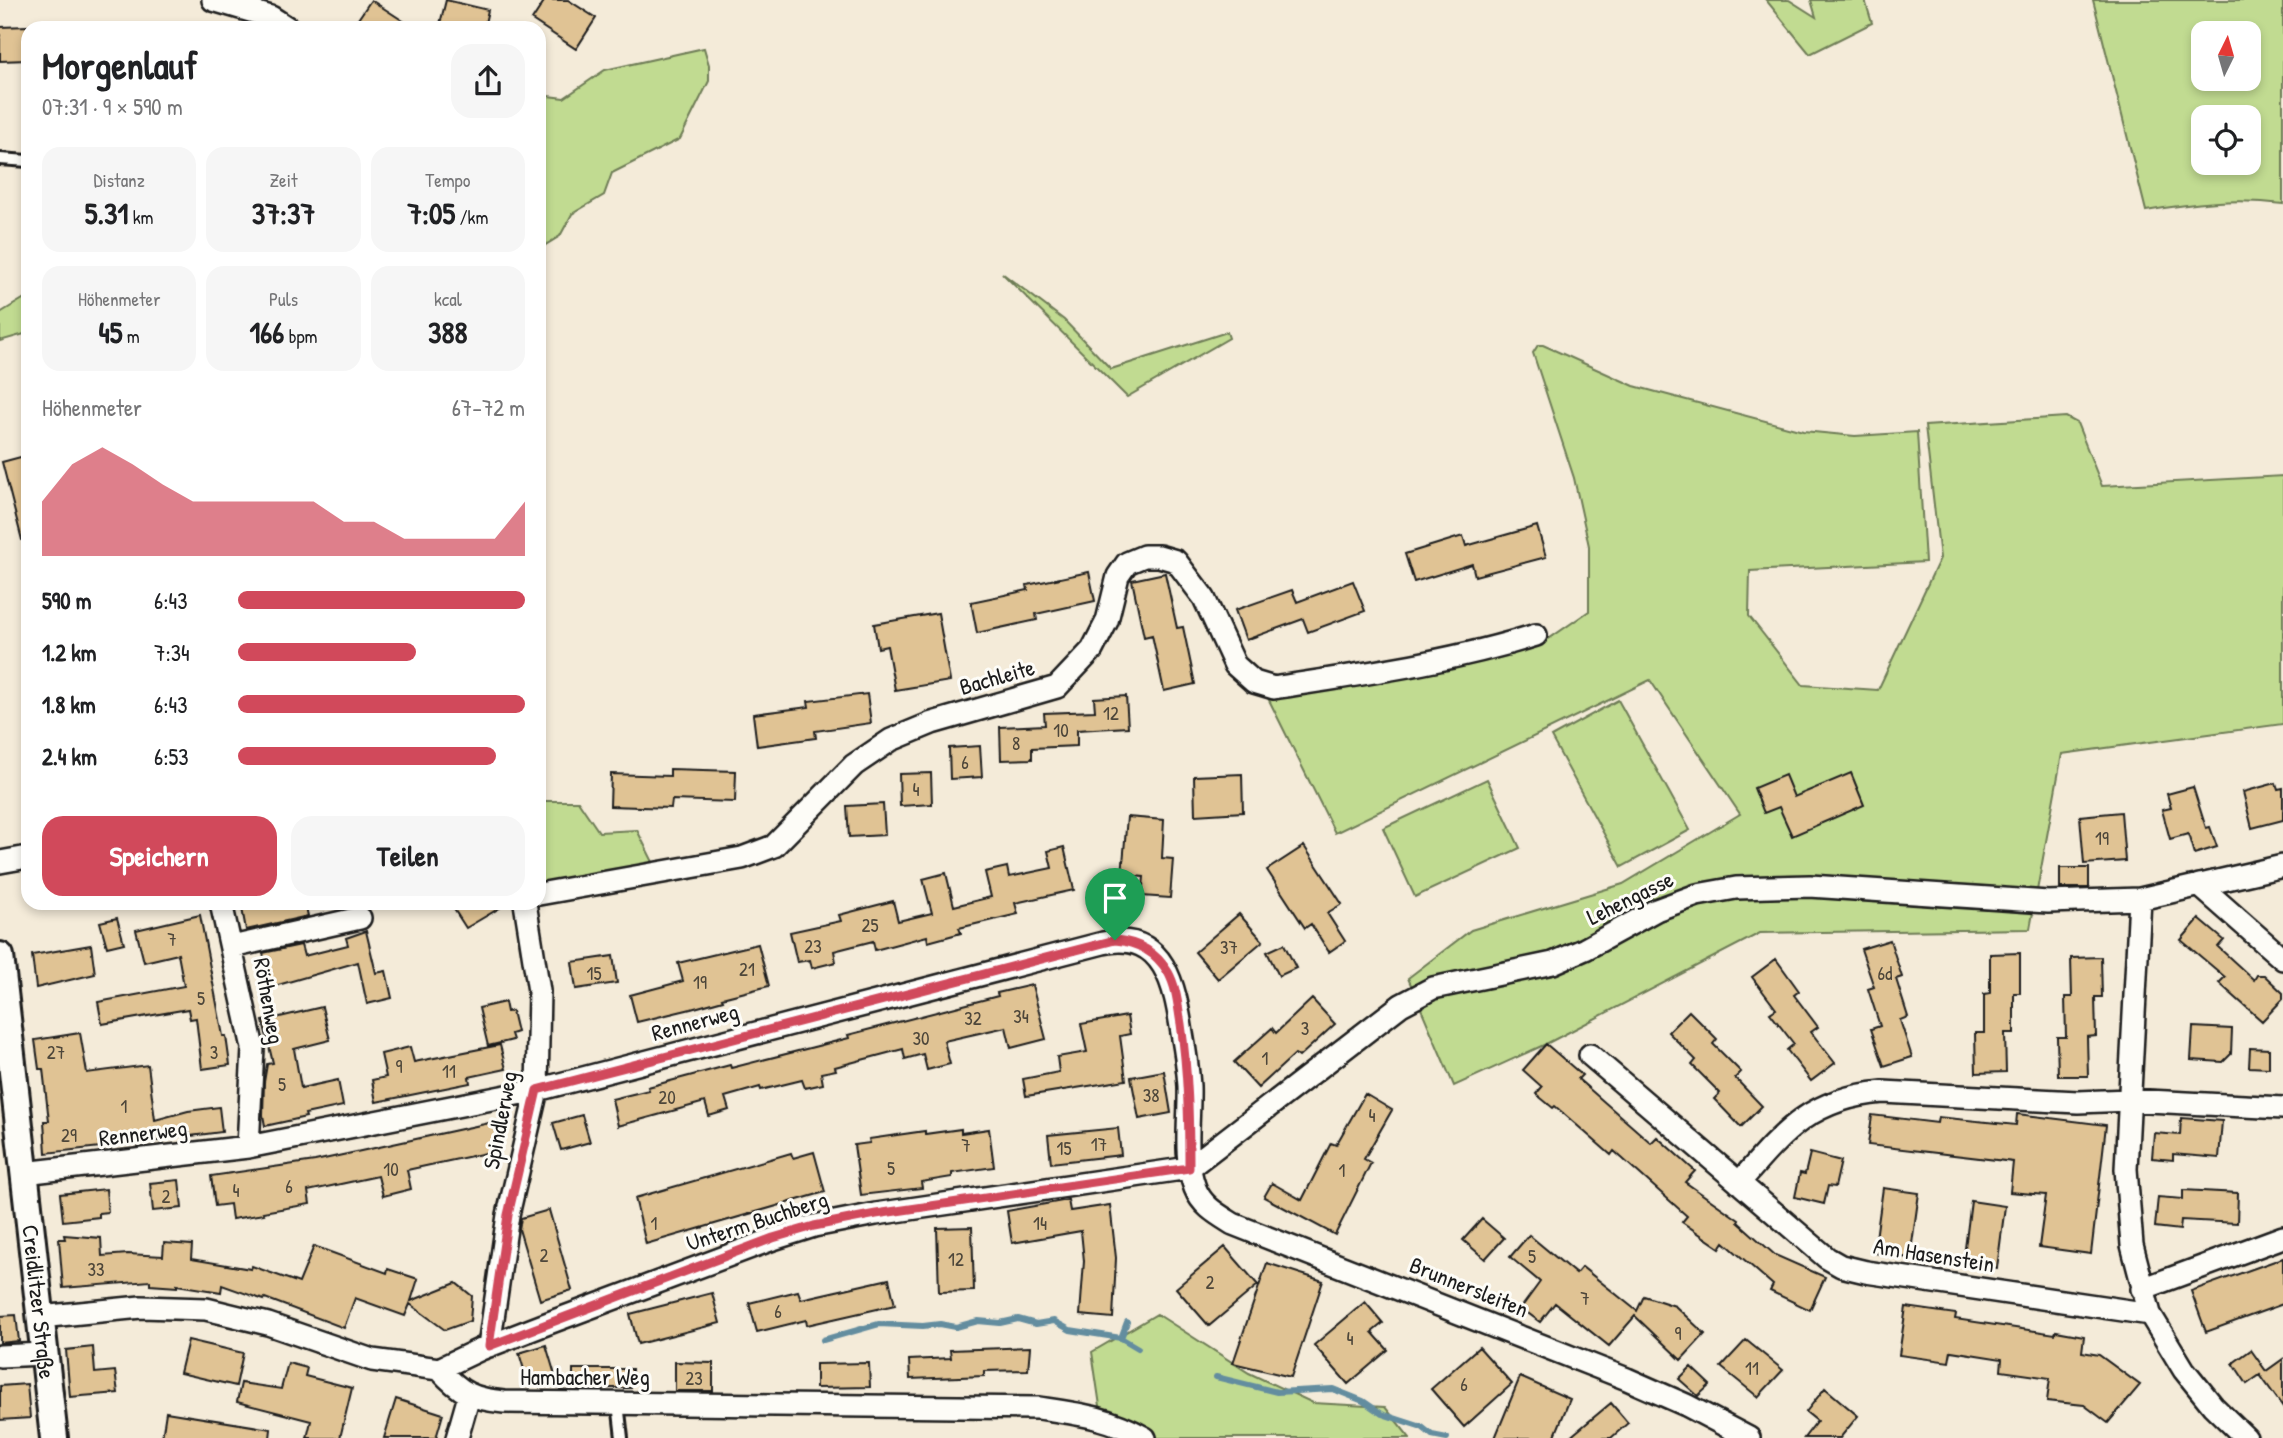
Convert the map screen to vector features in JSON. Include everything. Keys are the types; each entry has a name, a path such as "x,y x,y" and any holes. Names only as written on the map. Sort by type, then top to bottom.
{"street":[{"path":"213,0 277,21"},
{"name":"Bachleite","path":"546,893 742,858 774,846 854,765 891,740 932,723 1057,687 1092,650 1107,621 1118,576 1127,563 1144,556 1159,555 1176,561 1204,598 1235,665 1254,682 1274,688 1410,667 1491,649 1536,635"},
{"path":"0,862 21,858"},
{"name":"Lehengasse","path":"1189,1168 1401,1005 1433,988 1553,962 1585,949 1656,910 1697,895 1736,888 1810,887 2049,902 2140,899 2283,866"},
{"path":"2199,884 2283,960"},
{"path":"2140,899 2126,1169 2132,1245 2150,1314 2184,1370 2213,1406 2246,1438"},
{"name":"Röthenweg","path":"223,910 253,1048 247,1147"},
{"name":"Spindlerweg","path":"489,1346 508,1215 537,1090 539,991 526,910"},
{"name":"Röthenweg","path":"232,947 360,918"},
{"name":"Rennerweg","path":"24,1173 247,1147 537,1090 1115,940 1150,951 1169,974 1176,992 1189,1083 1189,1168"},
{"name":"Creidlitzer Straße","path":"0,956 54,1438"},
{"name":"Am Hasenstein","path":"1590,1055 1827,1258 1841,1266 2150,1314"},
{"path":"1739,1183 1778,1138 1812,1111 1844,1098 1864,1094 1884,1092 2078,1102 2129,1100 2283,1108"},
{"name":"Unterm Buchberg","path":"439,1369 489,1346 773,1238 814,1226 876,1214 1189,1168"},
{"name":"Brunnersleiten","path":"1189,1168 1201,1200 1233,1224 1627,1379 1686,1405 1749,1438"},
{"path":"2142,1289 2283,1237"},
{"path":"40,1317 141,1307 206,1310 268,1324 372,1360 439,1369 469,1396 457,1438"},
{"path":"0,1356 43,1354"},
{"name":"Hambacher Weg","path":"469,1396 479,1400 504,1402 1039,1408 1095,1416 1126,1427 1145,1438"}],"lane":[{"path":"0,159 21,160"},
{"path":"618,1403 622,1438"}],"green space":[{"path":"1766,0 1789,0 1816,17 1811,0 1865,0 1872,23 1810,54"},
{"path":"2093,0 2283,0 2283,204 2248,201 2146,211"},
{"path":"704,48 709,65 709,81 680,139 612,173 604,195 572,214 560,236 546,245 546,96 564,98 605,70"},
{"path":"1002,273 1064,320 1111,369 1227,332 1229,338 1127,397"},
{"path":"21,300 21,335 0,341 0,313"},
{"path":"1538,345 1634,386 1803,431 1855,436 1917,432 1925,562 1750,571 1749,616 1803,685 1878,690 1940,558 1925,426 2066,417 2077,423 2102,486 2283,476 2283,724 2062,754 2030,929 1760,933 1546,1044 1454,1086 1408,978 1471,930 1623,884 1740,814 1650,680 1335,833 1267,696 1436,667 1550,638 1589,611 1589,546 1574,478 1533,353"},
{"path":"1618,700 1690,830 1622,867 1551,737"},
{"path":"1487,779 1520,848 1415,897 1383,828"},
{"path":"546,801 578,801 599,832 637,830 653,862 546,886"},
{"path":"1157,1314 1249,1373 1313,1403 1385,1407 1410,1438 1154,1438 1100,1406 1092,1352"}],"building":[{"path":"371,0 403,21 357,21"},
{"path":"446,0 488,10 486,21 441,21"},
{"path":"545,0 568,0 596,18 576,49 546,29 546,21 532,20"},
{"path":"21,26 21,60 0,61 0,27"},
{"path":"21,457 21,536 2,462"},
{"path":"1537,526 1546,557 1475,576 1472,564 1414,582 1405,554 1463,536 1466,546"},
{"path":"1089,572 1095,601 1036,614 1037,620 977,633 971,602 1028,590 1027,585"},
{"path":"1165,573 1177,628 1183,627 1195,684 1164,691 1152,635 1144,637 1132,580"},
{"path":"1353,581 1365,611 1308,632 1303,619 1246,640 1235,610 1292,590 1297,602"},
{"path":"938,613 950,681 895,690 887,646 878,648 874,624"},
{"path":"867,694 871,723 815,731 816,738 757,746 753,714 809,707 808,701"},
{"path":"1126,696 1128,727 1077,730 1077,746 1032,748 1032,759 1001,760 1000,727 1045,725 1044,713 1095,711 1094,698"},
{"path":"980,746 982,777 950,779 949,748"},
{"path":"670,769 736,771 735,802 672,800 671,808 610,806 611,774 670,776"},
{"path":"931,773 932,804 900,806 899,774"},
{"path":"1851,773 1864,805 1792,836 1779,807 1764,813 1754,788 1785,775 1794,797"},
{"path":"1242,774 1243,812 1195,815 1194,776"},
{"path":"2276,783 2278,789 2283,788 2283,820 2252,828 2243,792"},
{"path":"2193,787 2206,828 2210,827 2217,847 2194,854 2188,834 2170,839 2162,810 2171,808 2167,794"},
{"path":"883,804 885,835 849,837 847,806"},
{"path":"2121,812 2125,861 2084,864 2080,816"},
{"path":"1127,817 1164,820 1162,858 1173,859 1170,898 1142,896 1144,877 1122,875"},
{"path":"1304,846 1342,904 1327,913 1345,941 1329,952 1311,924 1305,928 1267,870"},
{"path":"1064,847 1074,890 1015,903 1018,914 959,928 961,933 928,942 927,936 875,950 873,941 834,951 836,962 812,968 810,960 797,962 790,932 841,921 839,915 893,901 898,921 932,913 923,879 946,873 954,906 991,897 985,872 1007,867 1009,877 1052,868 1048,851"},
{"path":"2060,868 2089,868 2089,888 2060,888"},
{"path":"242,910 307,910 308,916 246,930"},
{"path":"454,910 496,910 466,928"},
{"path":"1239,914 1263,941 1218,979 1195,952"},
{"path":"200,915 230,1065 202,1069 196,1018 190,1019 188,1009 102,1024 98,1002 184,986 178,954 144,962 136,930"},
{"path":"117,918 124,943 107,947 100,922"},
{"path":"2199,919 2224,940 2218,947 2254,980 2257,975 2264,975 2283,993 2283,999 2262,1021 2219,983 2225,977 2181,940"},
{"path":"366,931 376,973 386,971 392,998 367,1004 358,962 271,987 263,953 301,945 304,956 348,945 346,938"},
{"path":"1890,940 1902,977 1896,979 1908,1017 1900,1020 1912,1057 1884,1066 1871,1029 1880,1026 1868,989 1874,987 1861,949"},
{"path":"758,944 769,986 637,1022 630,995 683,981 678,963"},
{"path":"1284,944 1296,968 1279,976 1267,952"},
{"path":"91,945 95,974 36,988 32,955"},
{"path":"2020,953 2020,993 2014,993 2014,1033 2005,1033 2006,1072 1976,1073 1975,1033 1984,1033 1984,994 1990,993 1990,954"},
{"path":"613,956 617,983 576,989 572,962"},
{"path":"2101,957 2102,997 2095,997 2096,1036 2087,1037 2088,1076 2058,1076 2057,1037 2066,1037 2065,997 2072,997 2071,958"},
{"path":"1776,959 1799,991 1794,995 1818,1027 1811,1032 1835,1063 1811,1081 1787,1050 1794,1044 1770,1013 1776,1009 1752,977"},
{"path":"1032,985 1046,1039 1011,1048 1006,1027 944,1041 950,1064 927,1070 923,1054 905,1059 903,1049 821,1073 823,1084 805,1088 802,1080 761,1090 760,1087 725,1097 729,1110 709,1116 705,1102 618,1126 612,1099 730,1065 731,1068 849,1038 848,1035"},
{"path":"1312,999 1335,1024 1299,1057 1295,1054 1258,1088 1234,1062 1272,1028 1276,1033"},
{"path":"505,1002 507,1012 512,1011 517,1032 511,1034 513,1040 488,1046 479,1008"},
{"path":"322,1007 330,1040 294,1049 301,1088 338,1080 343,1106 265,1126 264,1082 267,1064 273,1063 263,1021"},
{"path":"1689,1011 1717,1039 1713,1044 1741,1072 1735,1078 1762,1106 1741,1127 1714,1099 1720,1093 1692,1065 1696,1060 1668,1032"},
{"path":"1127,1016 1130,1034 1120,1036 1126,1080 1026,1096 1023,1079 1059,1072 1057,1057 1087,1052 1081,1024"},
{"path":"2193,1027 2232,1029 2231,1054 2223,1062 2191,1060"},
{"path":"80,1033 87,1073 148,1065 155,1120 188,1111 219,1107 222,1132 190,1136 190,1133 165,1140 46,1153 44,1121 49,1121 43,1069 39,1069 35,1040"},
{"path":"1546,1044 1582,1075 1578,1079 1651,1143 1657,1137 1695,1171 1685,1182 1739,1220 1738,1222 1775,1255 1825,1277 1810,1310 1770,1291 1773,1285 1724,1242 1720,1248 1682,1222 1687,1216 1614,1151 1611,1155 1555,1106 1553,1108 1536,1094 1542,1087 1523,1070"},
{"path":"500,1045 506,1069 469,1077 470,1083 376,1102 372,1080 386,1077 381,1054 410,1047 414,1062"},
{"path":"2250,1048 2269,1049 2269,1068 2249,1067"},
{"path":"1164,1071 1171,1113 1139,1119 1131,1077"},
{"path":"1365,1094 1392,1110 1364,1159 1371,1163 1335,1235 1264,1197 1272,1183 1302,1200 1331,1143 1336,1145"},
{"path":"2017,1114 2106,1125 2091,1254 2039,1247 2046,1195 2010,1192 2013,1162 1868,1145 1872,1115 1937,1123 1938,1117 2016,1125"},
{"path":"582,1115 590,1142 561,1150 553,1123"},
{"path":"2181,1118 2222,1121 2219,1158 2173,1154 2173,1160 2152,1158 2154,1133 2180,1135"},
{"path":"494,1122 500,1150 407,1170 411,1189 383,1196 378,1176 308,1191 310,1204 263,1212 264,1214 232,1219 230,1204 215,1206 211,1176 315,1161"},
{"path":"1118,1128 1121,1155 1051,1163 1048,1135"},
{"path":"961,1129 961,1133 989,1129 994,1167 952,1173 952,1177 921,1182 922,1188 861,1195 854,1145 870,1143 869,1139"},
{"path":"814,1152 825,1192 646,1244 635,1198 791,1153 793,1158"},
{"path":"1810,1153 1841,1161 1835,1187 1828,1186 1824,1204 1795,1197 1800,1173 1805,1174"},
{"path":"179,1180 182,1208 153,1211 150,1183"},
{"path":"1883,1188 1919,1193 1910,1258 1874,1253"},
{"path":"106,1189 108,1212 99,1213 99,1217 63,1221 60,1194"},
{"path":"2183,1190 2238,1193 2237,1223 2181,1220 2180,1230 2155,1227 2158,1197 2183,1199"},
{"path":"1068,1200 1070,1211 1110,1205 1116,1258 1113,1318 1080,1315 1084,1261 1081,1231 1012,1243 1007,1211"},
{"path":"1971,1201 2005,1206 1997,1268 1963,1264"},
{"path":"549,1210 572,1290 540,1300 519,1229 521,1218"},
{"path":"1482,1219 1504,1238 1485,1259 1463,1240"},
{"path":"972,1227 974,1291 939,1292 937,1228"},
{"path":"64,1235 101,1238 102,1256 163,1256 164,1243 192,1245 191,1259 251,1269 252,1266 299,1283 314,1246 387,1273 388,1269 418,1279 411,1301 456,1283 472,1296 470,1321 445,1330 410,1304 405,1316 355,1298 344,1328 222,1285 221,1292 177,1285 150,1285 150,1281 63,1288 59,1239 65,1239"},
{"path":"1529,1235 1576,1274 1582,1267 1637,1311 1644,1296 1675,1306 1705,1334 1681,1360 1635,1316 1609,1346 1555,1303 1540,1322 1521,1308 1540,1282 1510,1257"},
{"path":"1225,1247 1258,1285 1209,1326 1176,1288"},
{"path":"2283,1258 2283,1304 2206,1332 2191,1291"},
{"path":"1267,1263 1323,1281 1291,1377 1233,1363"},
{"path":"889,1279 895,1305 807,1325 806,1320 757,1332 749,1303 798,1291 801,1299"},
{"path":"712,1293 720,1323 638,1344 630,1314"},
{"path":"1365,1302 1383,1323 1372,1332 1388,1350 1348,1384 1314,1345"},
{"path":"1906,1307 1956,1314 1955,1319 2084,1336 2082,1352 2099,1355 2140,1385 2108,1423 2084,1405 2047,1401 2050,1378 2001,1371 2002,1359 1951,1351 1949,1362 1899,1355"},
{"path":"16,1315 19,1341 0,1343 0,1316"},
{"path":"188,1340 243,1353 236,1386 180,1373"},
{"path":"1746,1340 1783,1370 1758,1397 1721,1367"},
{"path":"546,1345 555,1375 528,1383 519,1353"},
{"path":"93,1347 95,1373 115,1371 118,1393 70,1397 66,1350"},
{"path":"1030,1347 1028,1370 984,1371 984,1376 910,1379 909,1360 951,1358 950,1350"},
{"path":"1479,1347 1512,1384 1464,1427 1431,1389"},
{"path":"2251,1350 2266,1371 2283,1359 2283,1407 2260,1375 2247,1384 2233,1363"},
{"path":"675,1362 713,1363 713,1391 675,1391"},
{"path":"288,1363 307,1368 305,1376 352,1388 340,1438 307,1438 311,1421 237,1402 241,1383 281,1389"},
{"path":"869,1363 870,1387 816,1388 816,1364"},
{"path":"1691,1367 1710,1385 1698,1396 1679,1379"},
{"path":"573,1369 632,1369 631,1388 573,1388"},
{"path":"1520,1377 1570,1399 1554,1438 1495,1438"},
{"path":"27,1384 30,1418 0,1420 0,1386"},
{"path":"1825,1388 1858,1416 1840,1438 1804,1438 1817,1421 1806,1412"},
{"path":"396,1399 443,1414 436,1438 384,1438"},
{"path":"1611,1403 1628,1423 1611,1438 1569,1438"},
{"path":"166,1412 271,1429 270,1438 162,1438"}],"waterway":[{"path":"823,1340 879,1324 940,1324 956,1327 978,1321 1000,1323 1018,1319 1036,1324 1054,1321 1070,1330 1121,1338 1138,1348"},
{"path":"1121,1338 1127,1322"},
{"path":"1216,1377 1277,1392 1333,1389 1363,1401 1382,1414 1422,1427 1432,1435 1447,1438"}],"route":[{"path":"1115,940 1138,945 1150,951 1169,974 1176,992 1189,1083 1189,1168 876,1214 814,1226 773,1238 489,1346 508,1215 537,1090 1115,940"}]}
